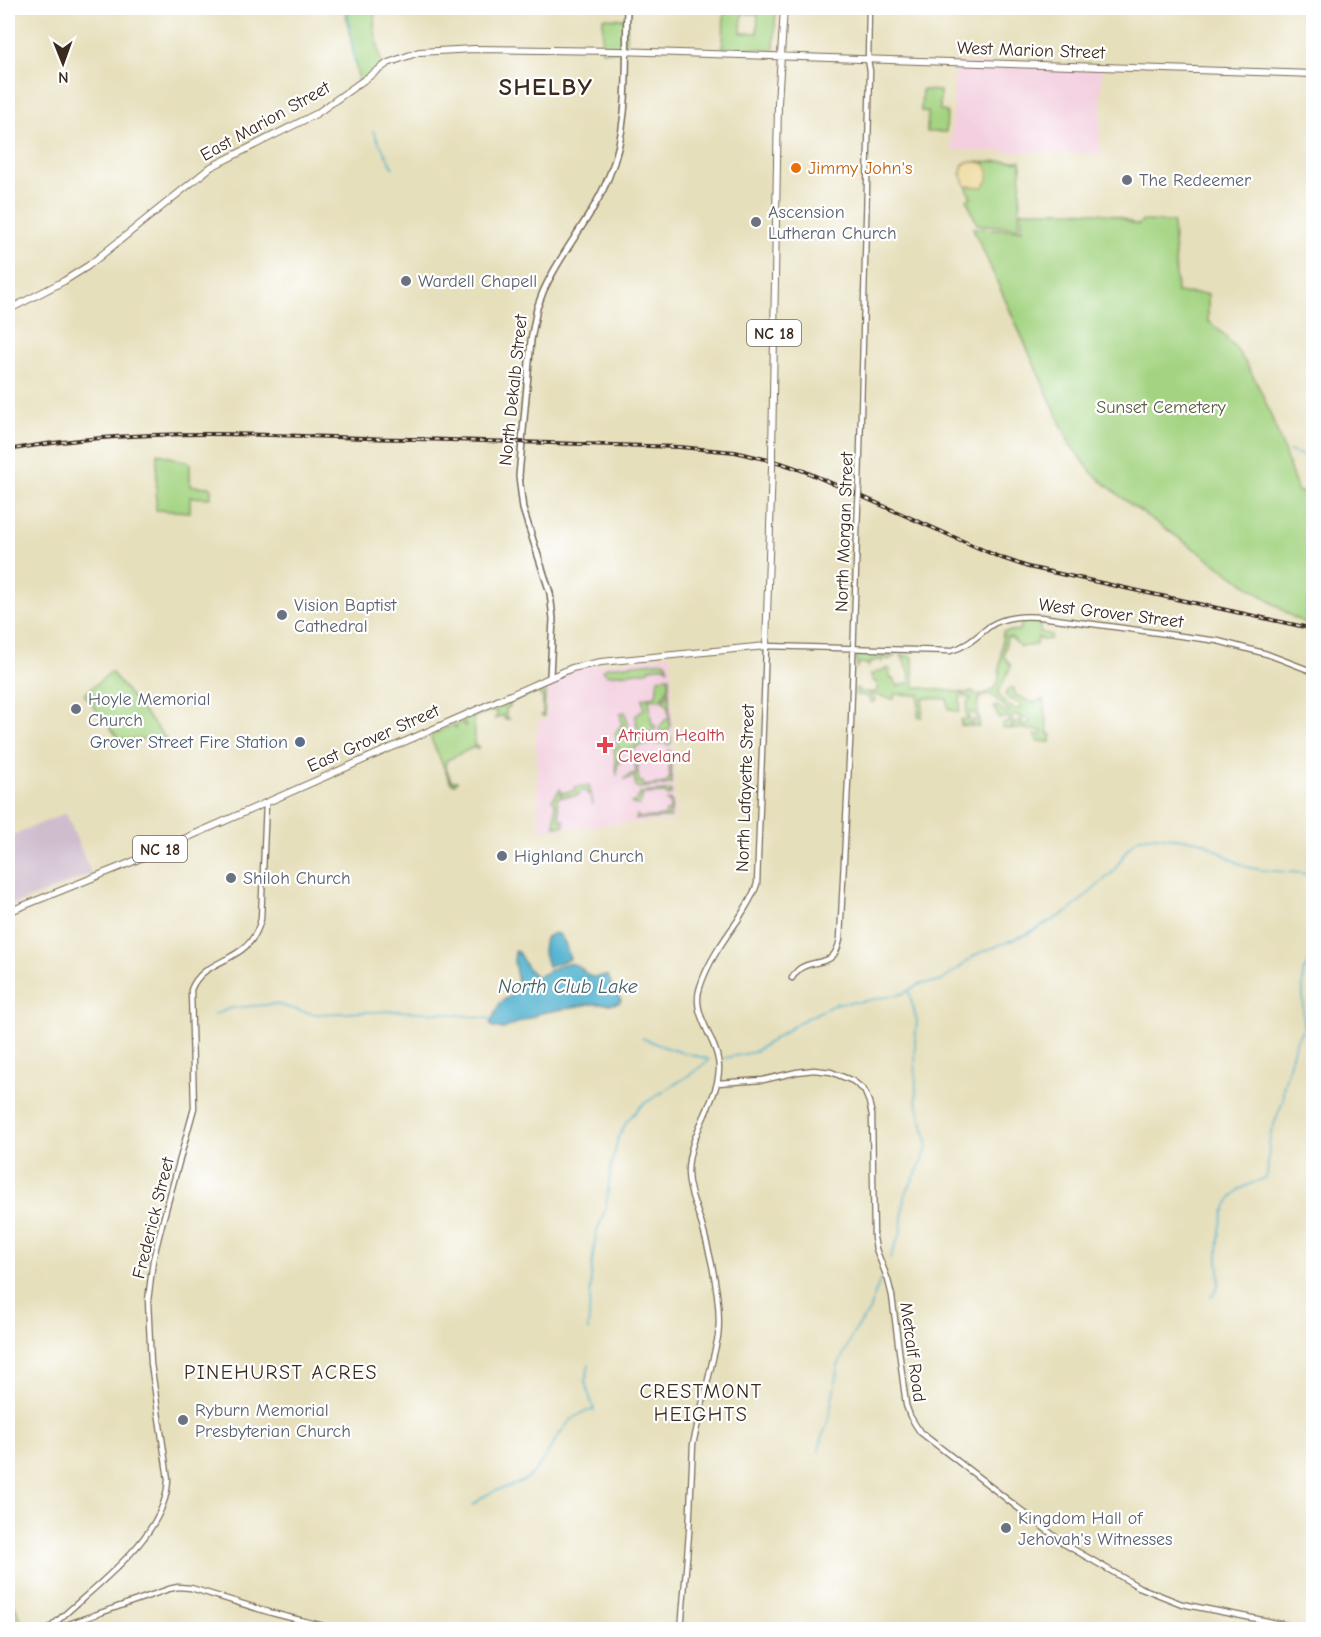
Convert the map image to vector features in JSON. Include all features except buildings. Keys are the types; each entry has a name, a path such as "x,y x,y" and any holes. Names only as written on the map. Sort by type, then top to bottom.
{"main road":[{"name":"North Dekalb Street","path":"550,676 553,619 550,593 523,509 519,476 531,340 537,308 547,282 602,192 614,163 622,132 627,8"},
{"name":"North Lafayette Street","path":"766,646 772,467 776,175 784,8"},
{"name":"East Marion Street","path":"8,310 88,266 211,167 305,121 328,107 376,70 400,57 429,51 452,50 626,51 749,55"},
{"name":"West Marion Street","path":"749,55 1314,74"},
{"name":"East Grover Street","path":"8,912 73,887 572,668 600,662 766,646"}],"street":[{"name":"North Morgan Street","path":"792,978 802,968 832,957 836,953 840,939 859,489 870,71 868,60 869,8"},
{"name":"West Grover Street","path":"766,646 951,651 970,643 993,624 1021,616 1218,641 1267,654 1314,672"},
{"name":"North Lafayette Street","path":"681,1629 693,1444 720,1321 704,1231 691,1194 688,1169 694,1139 717,1083 719,1068 717,1054 699,1011 698,994 712,958 750,900 756,884 766,646"},
{"name":"Frederick Street","path":"49,1628 106,1578 145,1536 162,1509 167,1494 168,1479 151,1364 148,1307 155,1253 194,1108 190,990 199,976 244,950 256,935 261,919 266,802"},
{"name":"Metcalf Road","path":"717,1083 764,1080 814,1070 845,1077 864,1090 872,1115 876,1250 892,1296 906,1406 920,1432 1066,1545 1139,1587 1182,1604 1312,1629"},
{"path":"49,1628 60,1627 169,1589 185,1587 273,1613 339,1629"}],"shaded area":[{"path":"955,63 1102,67 1100,154 951,150"},
{"name":"Atrium Health Cleveland","path":"671,655 674,820 539,830 536,741 538,721 547,719 547,689 550,676 572,668"},
{"path":"66,813 91,874 8,907 8,837"}],"green space":[{"path":"345,8 379,8 375,11 374,27 382,67 359,83"},
{"path":"724,8 776,8 774,49 723,48","holes":["742,13 758,14 757,33 741,33"]},
{"path":"603,18 627,19 626,45 619,45 618,51 602,51"},
{"path":"922,90 940,91 940,111 947,112 946,132 927,132 928,112 921,111"},
{"path":"1021,161 1019,228 977,224 967,200 971,198 962,176 962,166 971,162"},
{"name":"Sunset Cemetery","path":"1022,211 1101,213 1138,225 1142,221 1173,222 1177,293 1208,294 1208,321 1225,336 1253,376 1274,423 1298,492 1313,493 1313,627 1293,617 1131,505 1092,473 1070,444 973,228 1022,230"},
{"path":"157,453 190,463 190,486 211,487 211,498 190,497 190,512 156,510"},
{"path":"1023,620 1040,621 1040,632 1051,635 1051,639 1042,640 1038,637 1036,645 1020,647 1012,638 1007,637 1004,656 1011,666 998,693 1007,705 1017,709 1021,709 1021,704 1009,699 1005,694 1010,688 1014,688 1015,695 1034,703 1044,699 1048,733 1052,735 1050,742 1037,741 1035,735 1041,735 1042,731 1023,729 1023,725 1029,723 1030,718 1023,718 1020,729 1013,729 1014,723 1019,722 1019,715 1013,715 1011,729 1002,728 1002,724 1009,722 1009,717 999,718 994,707 997,706 1006,713 1010,712 992,695 980,697 978,700 979,727 971,726 973,720 978,720 978,715 974,715 974,712 970,712 969,726 961,725 961,720 967,719 966,710 970,700 970,697 965,697 963,694 959,712 948,709 947,699 923,698 922,717 918,717 919,695 894,694 894,699 869,694 875,700 872,703 866,696 855,695 856,688 860,692 877,692 877,683 870,675 888,668 891,670 889,672 891,679 898,686 909,683 910,674 901,655 913,657 914,687 966,693 973,691 975,694 984,694 994,689 999,680 1003,632 1020,630"},
{"path":"859,654 895,656 888,660 886,657 883,658 882,662 880,659 869,663 868,667 867,664 859,663 857,667 856,657"},
{"path":"664,661 668,669 666,666 651,668 647,671 608,675 603,671 607,667"},
{"path":"111,672 167,740 119,739 84,694"},
{"path":"669,677 669,687 661,700 649,699 652,726 655,725 655,732 641,732 637,727 636,715 644,710 643,698 656,696 658,678"},
{"path":"538,688 543,688 545,691 544,717 541,715 543,714 543,698 537,691 509,703 510,707 506,708 506,717 509,719 504,719 503,715 494,719 497,711 474,717 474,745 478,746 478,749 474,747 447,760 445,765 451,781 457,781 455,784 451,783 431,739 432,735 453,725 457,729 455,725 462,722 466,726 464,720 496,706 499,707"},
{"path":"669,691 670,727 667,731 660,732 659,728 666,719 669,719 668,706 663,701"},
{"path":"625,712 628,727 620,735 623,738 629,735 644,738 668,735 671,737 671,744 636,746 636,749 621,750 621,758 618,761 621,762 617,765 617,776 614,749 618,747 615,733 622,724 620,713"},
{"path":"669,750 671,752 671,784 639,788 636,786 634,777 624,779 631,774 636,773 635,765 640,765 637,766 638,773 634,774 638,774 639,782 643,782 644,786 666,783 670,776 667,752"},
{"path":"589,785 591,794 580,791 579,795 563,797 560,793 562,797 557,798 560,820 564,820 564,825 555,826 555,803 552,800 560,789 562,793 576,790 575,787"},
{"path":"671,790 668,796 666,793 643,794 640,805 631,803 636,801 641,793"},
{"path":"670,800 672,803 670,818 636,819 637,815 639,818 666,816 666,812 670,811 670,802 666,801"},
{"path":"8,1592 25,1629 8,1629"}],"sand":[{"path":"967,162 985,164 988,176 983,187 966,186 961,174 962,166"}],"water":[{"name":"North Club Lake","path":"554,933 560,935 565,943 570,959 548,966 543,950 545,938"},
{"name":"North Club Lake","path":"515,951 537,977 565,964 576,965 590,976 608,976 614,991 621,1000 619,1003 590,1004 541,1013 503,1029 493,1027 490,1024 500,1003 512,994 518,982 514,962"}],"waterway":[{"path":"347,8 355,64"},
{"path":"373,131 393,168"},
{"path":"1289,451 1314,459"},
{"path":"725,1058 754,1052 803,1020 838,1003 859,1002 902,994 920,984 942,981 975,955 1027,934 1069,911 1113,872 1129,847 1139,838 1156,836 1203,842 1251,868 1302,873 1314,877"},
{"path":"1211,1296 1219,1282 1219,1240 1227,1205 1241,1189 1267,1176 1270,1135 1283,1101 1283,1089 1295,1043 1303,1028 1303,972 1314,955"},
{"path":"890,1258 901,1231 904,1197 927,1148 916,1099 917,1022 909,991"},
{"path":"213,1015 231,1008 275,1004 313,1014 395,1011 442,1013 492,1019"},
{"path":"642,1038 667,1048 708,1059"},
{"path":"588,1331 596,1234 606,1208 611,1167 618,1138 627,1121 642,1105 709,1060"},
{"path":"818,1452 829,1417 838,1366 853,1334 869,1311 880,1280"},
{"path":"473,1505 489,1493 530,1476 541,1464 566,1426 574,1418 594,1410 585,1382 589,1365"}],"railway":[{"path":"8,450 82,440 158,435 235,434 424,439"},
{"path":"416,439 679,447 735,452 804,471 999,557 1028,567 1314,629"}],"place":[{"name":"Jimmy John's","path":"796,168"},
{"name":"The Redeemer","path":"1127,180"},
{"name":"Ascension Lutheran Church","path":"756,222"},
{"name":"Wardell Chapell","path":"406,281"},
{"name":"Vision Baptist Cathedral","path":"282,615"},
{"name":"Hoyle Memorial Church","path":"76,709"},
{"name":"Grover Street Fire Station","path":"300,742"},
{"name":"Atrium Health Cleveland","path":"605,745"},
{"name":"Highland Church","path":"502,856"},
{"name":"Shiloh Church","path":"231,878"},
{"name":"Ryburn Memorial Presbyterian Church","path":"183,1420"},
{"name":"Kingdom Hall of Jehovah's Witnesses","path":"1006,1528"}],"district":[{"name":"SHELBY","path":"546,87"},
{"name":"PINEHURST ACRES","path":"281,1372"},
{"name":"CRESTMONT HEIGHTS","path":"701,1402"}]}
